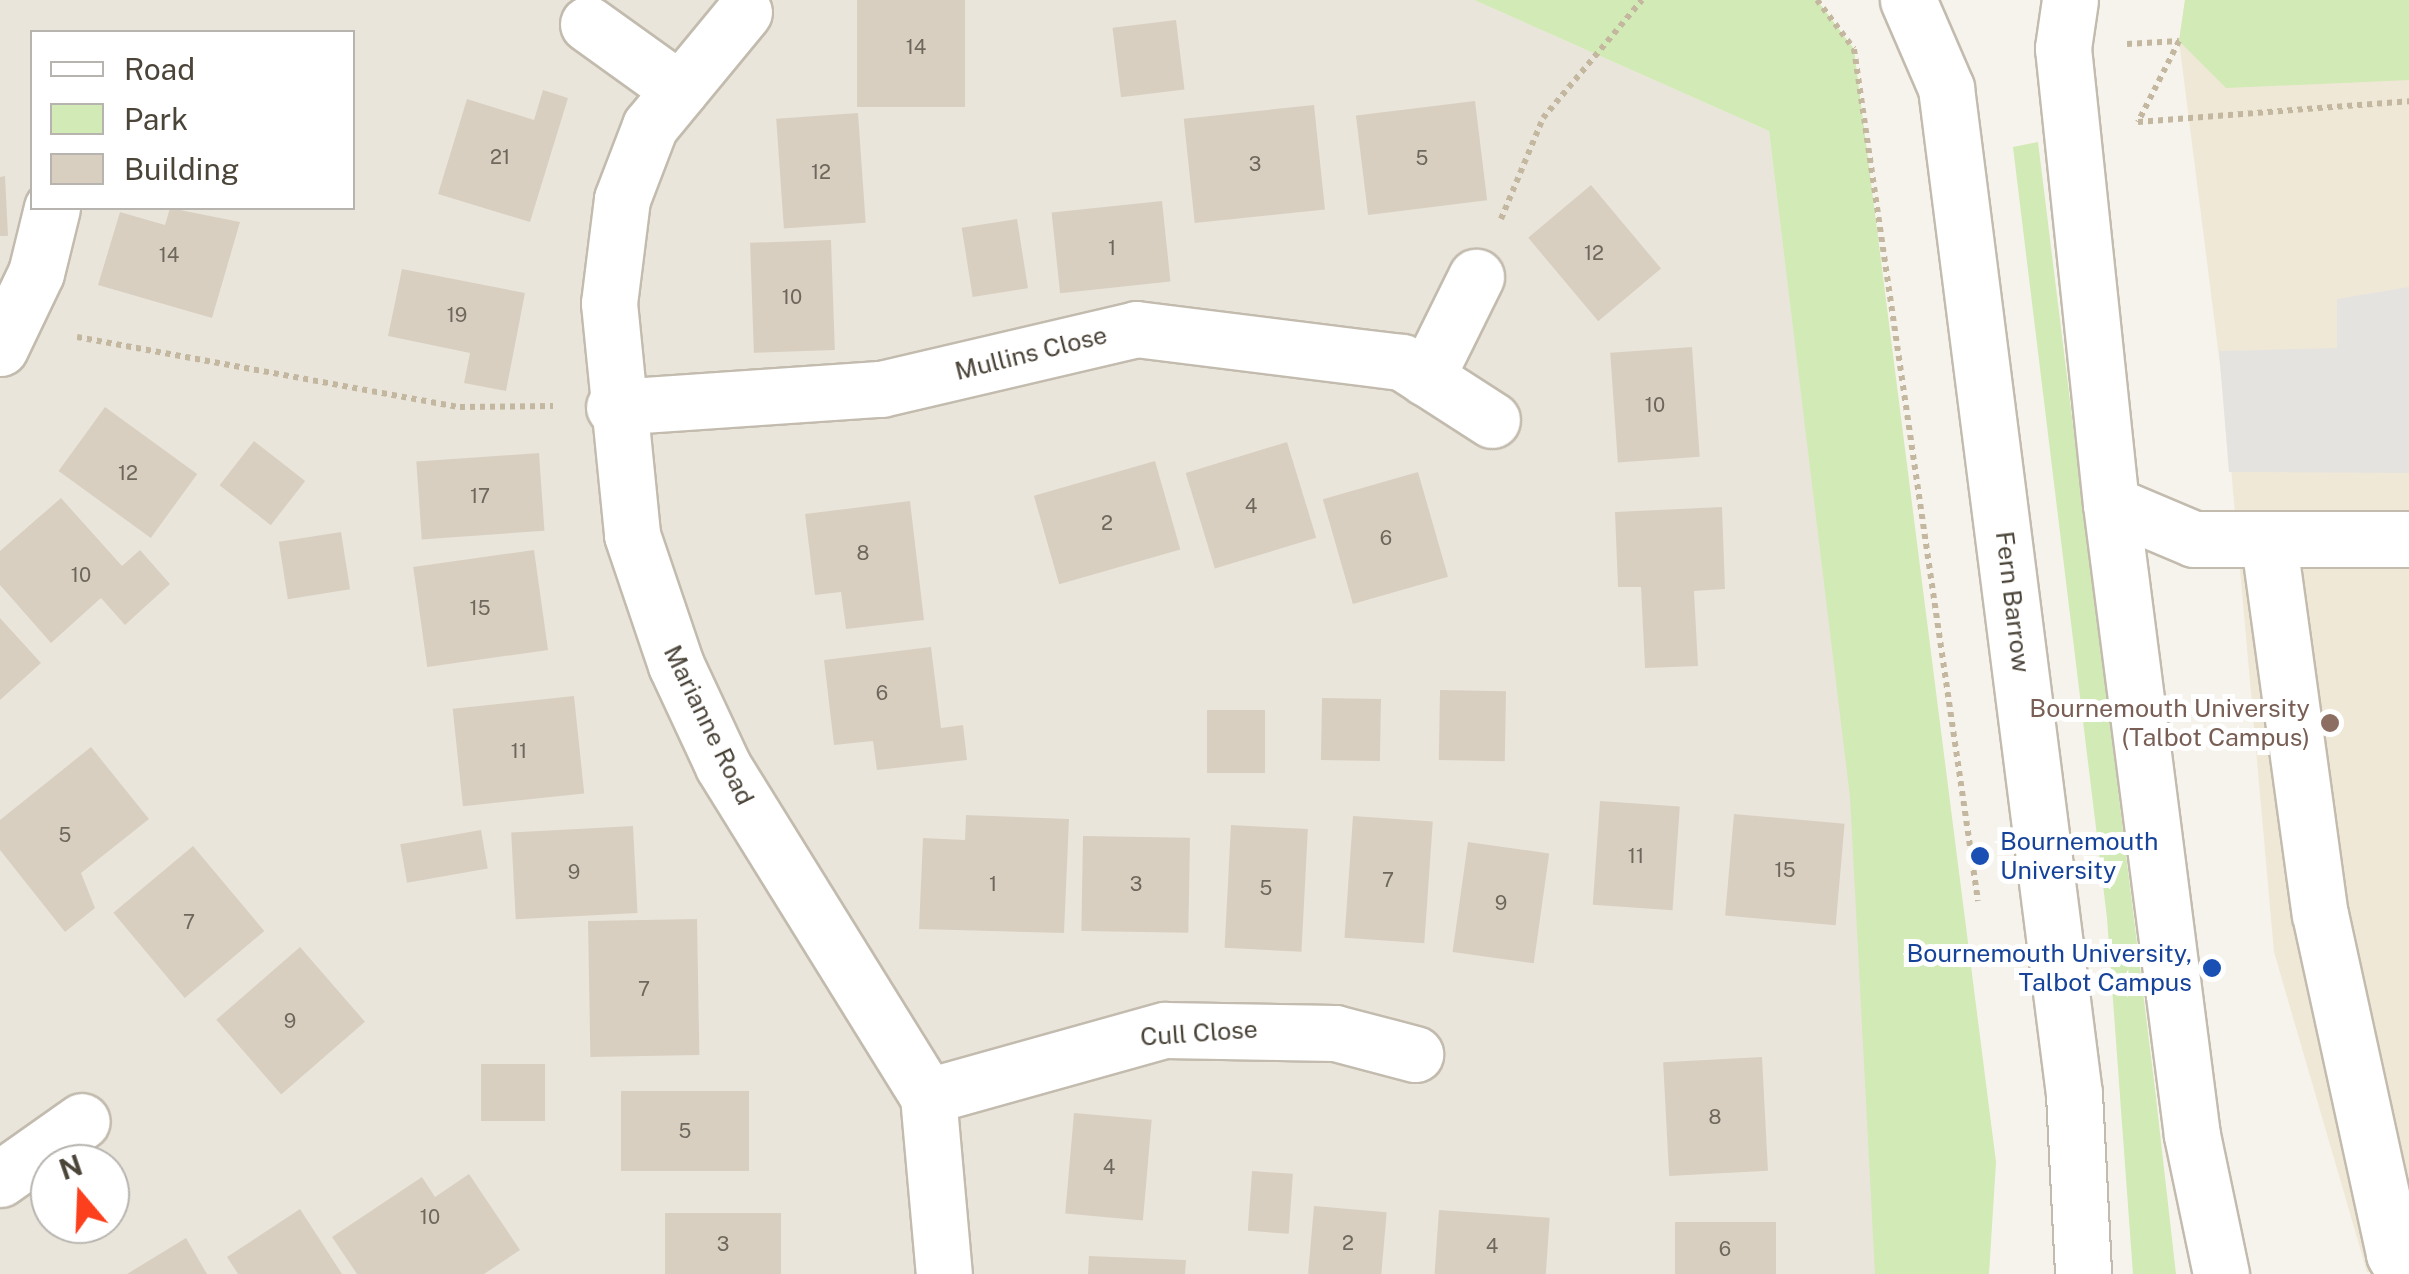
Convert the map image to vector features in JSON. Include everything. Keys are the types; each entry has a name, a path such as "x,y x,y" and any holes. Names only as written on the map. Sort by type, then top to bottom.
{"street":[{"name":"Fern Barrow","path":"1908,0 1946,88 2074,1094 2083,1274"},
{"path":"2070,0 2063,48 2111,504 2192,1135 2221,1274"},
{"name":"Marianne Road","path":"744,12 650,126 622,199 609,303 614,408 632,535 676,664 723,766 928,1096 944,1274"},
{"path":"588,24 680,90"},
{"path":"6,340 51,210"},
{"path":"1426,378 1476,278"},
{"name":"Mullins Close","path":"614,408 881,389 1136,329 1402,362 1492,420"},
{"path":"2111,504 2194,539 2269,544 2409,539"},
{"path":"2269,544 2320,914 2394,1254 2406,1274"},
{"name":"Cull Close","path":"928,1096 1164,1030 1335,1032 1415,1054"},
{"path":"0,1179 82,1121"}],"path":[{"path":"1476,278 1544,118 1642,0"},
{"path":"1818,0 1854,49 1981,919"},
{"path":"6,340 145,344 460,407 614,408"}],"shaded area":[{"path":"0,0 1474,0 1769,131 1910,1274 0,1274"},
{"name":"Bournemouth University (Talbot Campus)","path":"2185,0 2409,0 2409,1274 2367,1272 2274,952 2226,412 2179,41"},
{"path":"2409,287 2409,473 2229,472 2219,351 2337,348 2337,299"}],"green space":[{"path":"1474,0 1817,0 1854,49 1996,1162 1989,1274 1875,1274 1850,797 1769,131"},
{"path":"2185,0 2409,0 2409,80 2226,88 2179,41"},
{"path":"2038,142 2176,1274 2133,1274 2107,918 2013,147"}],"building":[{"path":"857,0 965,0 965,107 857,107"},
{"path":"1176,20 1185,89 1121,97 1112,28"},
{"path":"543,90 568,98 530,222 438,194 467,99 534,120"},
{"path":"1475,101 1487,200 1368,215 1356,116"},
{"path":"1314,105 1325,209 1195,223 1184,119"},
{"path":"858,113 866,223 784,228 776,119"},
{"path":"5,176 8,236 0,236 0,177"},
{"path":"1591,185 1661,268 1598,321 1528,238"},
{"path":"1162,201 1170,282 1060,293 1052,213"},
{"path":"169,210 240,222 212,318 98,285 120,212 165,225"},
{"path":"1017,219 1028,288 973,297 962,228"},
{"path":"831,240 835,350 754,353 750,243"},
{"path":"402,269 525,293 506,391 464,383 470,353 388,336"},
{"path":"1692,347 1700,457 1618,462 1610,353"},
{"path":"105,407 197,474 151,538 59,471"},
{"path":"254,441 305,481 271,525 220,485"},
{"path":"1287,442 1316,538 1215,569 1186,473"},
{"path":"539,453 544,531 422,539 416,462"},
{"path":"1155,461 1180,549 1059,584 1034,496"},
{"path":"1418,472 1448,577 1353,604 1323,499"},
{"path":"61,498 122,566 140,550 170,584 125,625 101,598 51,643 0,585 0,551"},
{"path":"910,501 924,620 846,629 841,592 815,595 805,514"},
{"path":"1722,507 1725,589 1694,591 1698,666 1645,668 1641,587 1618,587 1615,512"},
{"path":"341,532 350,589 288,599 279,542"},
{"path":"534,550 548,650 427,667 413,567"},
{"path":"0,618 41,663 0,700"},
{"path":"931,647 941,728 963,725 967,760 877,770 873,741 834,745 824,660"},
{"path":"1440,690 1506,691 1505,761 1439,760"},
{"path":"574,696 584,793 463,806 453,709"},
{"path":"1322,698 1381,699 1380,761 1321,760"},
{"path":"1207,710 1265,710 1265,773 1207,773"},
{"path":"91,747 149,819 81,873 95,908 65,932 0,850 0,820"},
{"path":"1600,801 1680,807 1673,910 1593,905"},
{"path":"1734,814 1845,824 1836,925 1725,916"},
{"path":"966,815 1069,819 1064,933 919,929 923,838 965,840"},
{"path":"1353,816 1433,822 1424,943 1344,938"},
{"path":"1231,825 1308,829 1301,952 1225,948"},
{"path":"633,826 638,913 516,919 511,832"},
{"path":"481,830 488,868 407,883 400,844"},
{"path":"1083,836 1190,838 1188,933 1081,931"},
{"path":"1468,842 1549,853 1534,963 1453,952"},
{"path":"193,846 264,931 185,998 113,913"},
{"path":"697,919 699,1055 590,1057 588,921"},
{"path":"300,947 365,1022 281,1095 216,1020"},
{"path":"1762,1057 1768,1171 1669,1176 1663,1062"},
{"path":"481,1064 545,1064 545,1121 481,1121"},
{"path":"621,1091 749,1091 749,1171 621,1171"},
{"path":"1074,1113 1152,1120 1143,1220 1065,1214"},
{"path":"1252,1171 1293,1174 1289,1234 1248,1231"},
{"path":"469,1174 520,1250 484,1274 357,1274 332,1237 422,1177 435,1197"},
{"path":"1314,1206 1387,1212 1381,1274 1308,1274"},
{"path":"300,1209 342,1274 238,1274 227,1257"},
{"path":"1439,1210 1550,1218 1546,1274 1435,1274"},
{"path":"665,1213 781,1213 781,1274 665,1274"},
{"path":"1675,1222 1776,1222 1776,1274 1675,1274"},
{"path":"186,1238 207,1274 127,1274"},
{"path":"1089,1256 1186,1260 1185,1274 1088,1274"}],"place":[{"name":"Bournemouth University (Talbot Campus)","path":"2330,723"},
{"name":"Bournemouth University","path":"1980,856"},
{"name":"Bournemouth University, Talbot Campus","path":"2212,968"}]}
